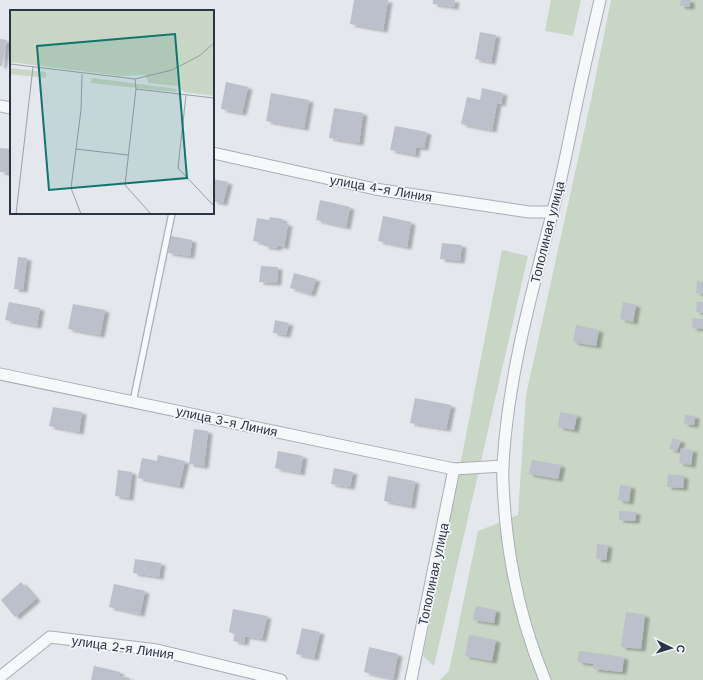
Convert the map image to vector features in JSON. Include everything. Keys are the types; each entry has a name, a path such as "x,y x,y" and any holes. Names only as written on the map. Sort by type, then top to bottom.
{"street":[{"name":"Тополиная улица","path":"545,680 532,650 517,598 507,536 503,466 510,402 516,366 558,192 600,0"},
{"path":"0,106 10,108"},
{"name":"улица 4-я Линия","path":"214,152 375,189 529,212 552,212"},
{"name":"улица 3-я Линия","path":"0,374 454,469 503,466"},
{"name":"Тополиная улица","path":"411,680 454,469"},
{"name":"улица 2-я Линия","path":"0,677 50,637 157,650 281,680"}],"lane":[{"path":"133,402 172,214"}],"green space":[{"path":"551,0 581,0 573,36 545,31"},
{"path":"611,0 703,0 703,680 440,680 449,671 478,531 518,515 526,395 591,100"},
{"path":"502,250 528,256 434,666 423,656"}],"building":[{"path":"354,0 388,0 383,30 350,24"},
{"path":"433,0 455,0 454,7 433,4"},
{"path":"681,0 690,0 690,7 680,6"},
{"path":"480,32 496,35 491,62 475,59"},
{"path":"0,39 7,40 2,66 0,66"},
{"path":"226,82 248,87 242,113 221,109"},
{"path":"482,88 503,93 501,104 497,103 492,130 461,124 467,97 480,100"},
{"path":"271,93 309,100 304,128 266,121"},
{"path":"334,108 363,113 359,143 329,138"},
{"path":"395,126 427,132 424,148 416,147 415,155 390,150"},
{"path":"0,148 10,149 9,173 0,172"},
{"path":"214,179 228,182 223,203 214,201"},
{"path":"320,200 350,207 346,227 316,220"},
{"path":"383,216 411,222 407,247 378,241"},
{"path":"270,217 283,219 283,223 288,224 284,247 278,245 277,248 264,246 264,243 253,241 257,218 269,220"},
{"path":"171,236 192,240 190,256 168,253"},
{"path":"442,243 462,245 460,261 440,259"},
{"path":"18,257 27,258 23,290 14,289"},
{"path":"261,266 278,267 277,283 259,282"},
{"path":"294,273 316,279 311,294 290,288"},
{"path":"697,281 703,282 703,294 696,293"},
{"path":"9,302 40,308 37,326 5,320"},
{"path":"623,302 636,305 633,322 620,319"},
{"path":"697,302 703,302 703,313 696,312"},
{"path":"73,304 105,310 100,335 68,329"},
{"path":"693,318 703,319 703,329 692,328"},
{"path":"275,320 289,323 286,335 273,333"},
{"path":"576,325 599,330 596,346 573,342"},
{"path":"415,398 451,405 446,429 410,423"},
{"path":"53,407 82,412 79,432 49,426"},
{"path":"560,412 577,415 574,430 558,427"},
{"path":"685,415 695,416 694,425 684,424"},
{"path":"194,429 208,431 204,466 189,464"},
{"path":"673,438 681,441 677,451 669,449"},
{"path":"681,448 693,450 691,465 679,463"},
{"path":"278,451 303,456 300,473 275,468"},
{"path":"158,455 185,461 179,486 138,478 142,458 157,461"},
{"path":"532,460 561,465 558,479 529,474"},
{"path":"334,468 353,472 350,487 331,484"},
{"path":"118,470 132,472 129,498 115,496"},
{"path":"668,474 684,476 683,488 667,487"},
{"path":"388,476 415,481 411,506 384,501"},
{"path":"620,485 631,486 629,502 618,500"},
{"path":"619,511 636,512 635,521 619,520"},
{"path":"597,544 608,545 606,560 596,559"},
{"path":"135,559 161,563 159,577 133,573"},
{"path":"21,582 36,599 15,617 1,600"},
{"path":"114,584 145,591 140,614 109,607"},
{"path":"476,606 496,610 494,623 473,620"},
{"path":"233,609 267,616 262,639 245,636 244,643 233,641 235,634 229,632"},
{"path":"626,612 645,615 641,649 621,647"},
{"path":"302,628 320,632 314,658 296,654"},
{"path":"469,635 496,640 492,661 465,656"},
{"path":"369,647 398,654 393,679 364,672"},
{"path":"579,651 624,657 622,672 593,669 594,664 578,662"},
{"path":"94,666 120,672 119,676 130,678 129,680 91,680"}]}
